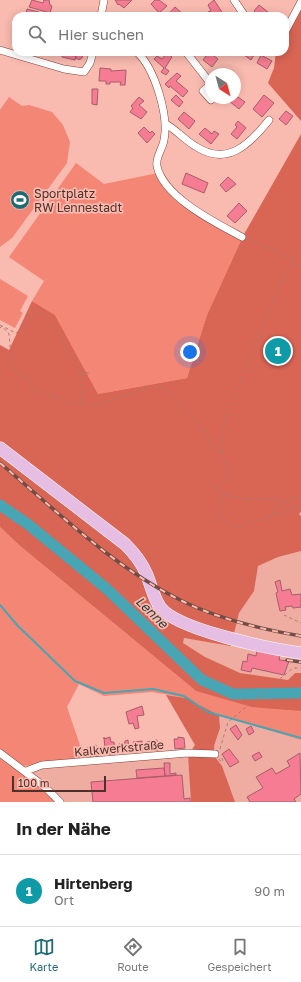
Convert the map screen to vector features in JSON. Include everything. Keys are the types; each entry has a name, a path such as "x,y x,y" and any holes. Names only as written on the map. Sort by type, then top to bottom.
{"main road":[{"path":"0,448 125,544 141,563 158,603 169,616 227,638 301,653"}],"street":[{"path":"102,12 104,0"},
{"path":"234,0 242,12"},
{"path":"289,24 301,2"},
{"path":"0,50 12,54"},
{"path":"20,56 64,69 84,72 92,56"},
{"path":"142,56 152,71 166,124 164,140 156,164 169,187 184,202 207,218 242,237"},
{"path":"189,56 205,76"},
{"path":"166,124 195,146 213,155 230,153 246,146 269,120"},
{"path":"0,753 26,771 60,802"},
{"name":"Kalkwerkstraße","path":"26,771 42,765 188,753 218,753"}],"path":[{"path":"289,39 293,39 301,33"},
{"path":"242,237 276,250 293,261 301,269"},
{"path":"301,247 271,306 239,390 230,406 222,437 221,452 229,473 225,480 216,487 223,495 246,499 284,500 301,497"},
{"path":"2,326 16,333 21,330 29,315 40,313 59,332 63,347 70,353 79,372 82,382 82,400 80,402"},
{"path":"0,324 9,334 15,370 29,382 33,389 74,404 80,402 94,406 140,390 160,388 168,391 199,425 218,452 221,452"},
{"path":"79,372 89,373"},
{"path":"223,495 217,517 236,528 301,505"},
{"path":"273,515 278,504 284,500"},
{"path":"284,615 301,623"},
{"path":"218,753 228,722 293,668 301,668"}],"shaded area":[{"path":"301,6 301,121 268,83 274,68 276,56 289,56 289,29"},
{"name":"Sportplatz RW Lennestadt","path":"9,97 22,106 29,105 52,112 63,125 70,142 67,163 12,238 0,247 0,110"},
{"path":"301,134 301,512 299,514 301,516 301,551 278,557 258,566 254,591 239,613 231,646 184,638 183,643 205,657 240,673 288,680 295,673 301,673 301,711 252,707 196,691 19,545 0,527 0,345 9,350 32,301 55,315 98,394 187,378 207,315 243,236"},
{"path":"76,163 104,184 163,172 170,183 198,209 243,236 207,315 187,378 98,394 55,315 32,301 44,281 9,257"},
{"path":"0,279 28,296 20,311 23,313 15,328 0,320"},
{"path":"0,527 19,545 196,691 301,711 301,740 219,715 186,698 152,692 104,696 79,684 67,707 85,760 23,766 0,749"},
{"path":"301,551 301,673 295,673 288,680 240,673 205,657 183,643 183,638 231,645 239,613 254,591 258,566 278,557"},
{"path":"166,695 186,698 219,715 220,728 214,746 215,757 222,766 235,802 191,802 188,755 195,745"},
{"path":"219,715 301,740 301,802 235,802 222,766 215,757 214,746 220,728"},
{"path":"188,755 191,802 63,802 34,773 34,770 38,768"},
{"path":"0,757 35,782 57,802 0,802"}],"building":[{"path":"32,0 43,3 44,0 49,0 50,5 52,6 50,12 29,7"},
{"path":"115,0 132,0 124,8 119,4 118,5"},
{"path":"155,0 159,0 167,6 158,12 151,4"},
{"path":"214,0 222,12 208,12 211,11 208,5"},
{"path":"259,5 268,12 255,12 254,11"},
{"path":"175,7 181,12 171,12"},
{"path":"27,9 39,12 26,12"},
{"path":"62,56 76,56 75,60"},
{"path":"75,56 83,56 82,59 76,59"},
{"path":"157,56 162,59 164,56 172,57 165,68 169,71 166,75 161,72 164,68 154,59"},
{"path":"206,56 214,56 218,59 212,67 203,60"},
{"path":"246,56 254,56 251,60"},
{"path":"260,56 272,61 267,69 257,63"},
{"path":"100,68 111,69 111,71 126,70 125,85 120,85 121,82 110,82 110,84 106,84 106,81 99,81"},
{"path":"177,73 181,76 176,81 188,91 183,97 170,86 169,88 165,84"},
{"path":"92,89 98,89 97,105 92,104"},
{"path":"176,95 183,102 179,107 171,100"},
{"path":"264,95 274,103 262,117 253,109"},
{"path":"139,97 144,101 139,105 147,112 141,119 130,112 133,108 131,106"},
{"path":"241,99 245,102 239,109 233,104 241,104"},
{"path":"286,111 293,116 286,125 279,119"},
{"path":"184,112 195,121 189,129 178,119"},
{"path":"238,121 246,128 237,139 231,134 237,127 235,125"},
{"path":"144,127 150,133 152,131 155,134 147,143 138,133"},
{"path":"205,128 212,134 214,131 219,134 211,144 199,134"},
{"path":"186,173 208,183 204,193 182,184"},
{"path":"228,177 236,184 226,192 220,185"},
{"path":"239,203 247,211 235,223 227,216"},
{"path":"280,580 282,591 290,589 292,595 301,594 301,607 285,607 286,610 280,611 276,593 278,592 275,582"},
{"path":"257,651 280,655 279,660 289,661 284,675 252,668 251,672 241,670 243,661 247,662 248,654 256,656"},
{"path":"142,706 144,715 137,716 139,728 135,729 133,723 129,724 126,712"},
{"path":"236,725 242,735 238,740 230,729"},
{"path":"251,726 254,732 249,735 246,729"},
{"path":"110,737 111,742 114,742 115,754 107,754 104,739"},
{"path":"178,737 184,738 185,748 175,749 174,739 178,739"},
{"path":"128,740 129,751 123,752 119,744 125,743 125,741"},
{"path":"157,740 158,750 150,751 147,742"},
{"path":"142,741 143,751 136,752 133,742"},
{"path":"96,745 96,751 99,751 100,756 89,757 87,748"},
{"path":"229,749 239,762 230,767 222,754"},
{"path":"259,752 262,757 255,761 252,756"},
{"path":"300,753 301,794 294,799 296,802 250,802 247,797 263,788 256,777 272,768 276,774 290,766 287,761"},
{"path":"164,763 170,763 170,774 176,773 176,775 165,776"},
{"path":"164,768 165,776 137,778 136,770"},
{"path":"182,775 184,799 190,798 190,802 93,802 91,782"}],"waterway":[{"name":"Lenne","path":"0,505 29,525 107,589 202,680 233,694 301,693"},
{"path":"0,605 17,625 75,681 104,693 153,689 184,696 208,712 301,738"}],"railway":[{"path":"0,463 87,538 133,572 157,587 182,601 210,613 255,627 301,636"},
{"path":"287,660 301,662"}],"place":[{"name":"Sportplatz RW Lennestadt","path":"20,200"},
{"name":"Hirtenberg","path":"278,351"}]}
